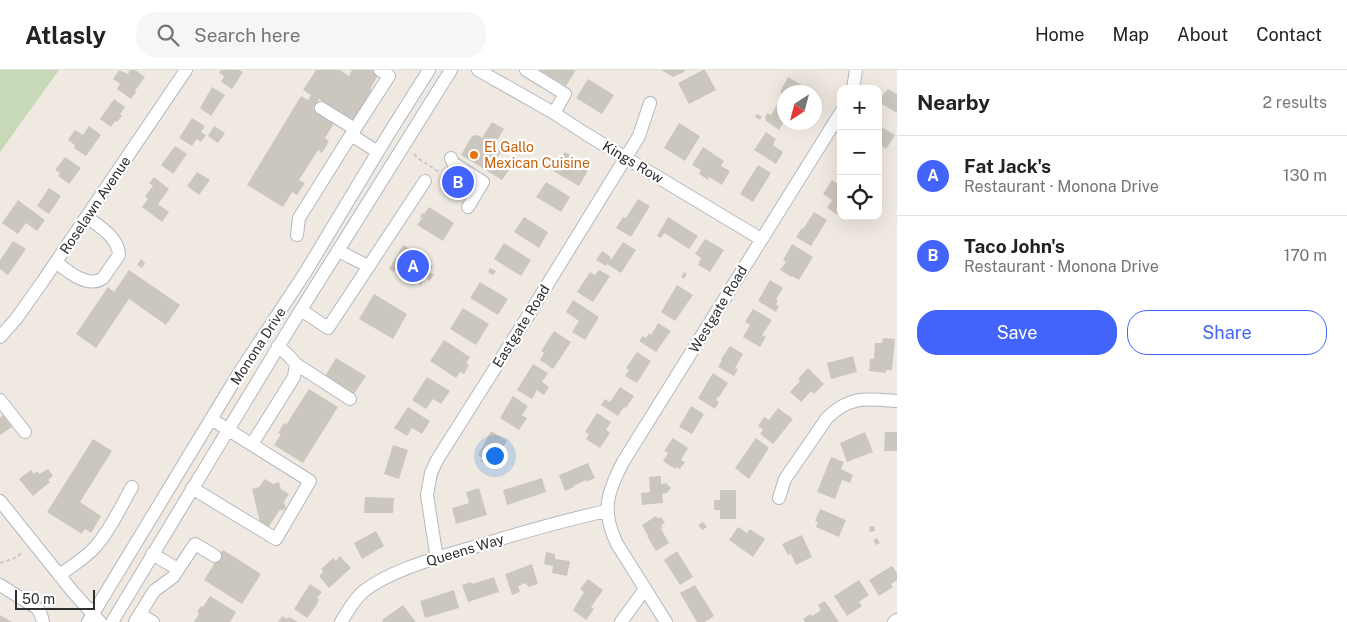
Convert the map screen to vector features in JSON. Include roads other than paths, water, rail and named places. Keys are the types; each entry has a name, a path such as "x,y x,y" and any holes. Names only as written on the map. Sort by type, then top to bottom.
{"street":[{"name":"Roselawn Avenue","path":"0,337 16,319 56,262 186,70"},
{"path":"297,235 299,218 390,76 380,70"},
{"name":"Monona Drive","path":"93,620 239,373 304,273 429,70"},
{"name":"Monona Drive","path":"112,622 278,346 451,70"},
{"path":"526,70 566,94 554,113"},
{"path":"854,85 856,70"},
{"name":"Kings Row","path":"484,72 761,239"},
{"name":"Eastgate Road","path":"437,558 427,495 437,460 626,158 639,136 650,103"},
{"path":"321,108 378,152"},
{"name":"Westgate Road","path":"607,511 609,495 623,462 656,412 837,118"},
{"path":"451,158 453,164 483,182 468,207"},
{"path":"301,310 328,328 425,181"},
{"path":"56,262 74,275 82,279 94,281 103,278 119,255 118,248 105,230 87,217"},
{"path":"338,250 368,266"},
{"path":"278,346 296,364 350,399"},
{"path":"252,444 294,377 296,364"},
{"path":"779,498 785,479 827,418 835,410 847,403 862,400 876,398 897,400"},
{"path":"0,400 24,432"},
{"path":"192,488 276,539 310,481 211,419"},
{"path":"59,575 96,547 132,487"},
{"path":"0,501 93,620"},
{"path":"607,511 611,531 617,544 666,622"},
{"name":"Queens Way","path":"341,622 356,599 364,591 387,576 437,558 568,519 607,511"},
{"path":"153,622 138,618 154,591 168,582 195,544 215,556"},
{"path":"152,554 178,570"},
{"path":"0,585 37,608 40,611 42,622"},
{"path":"621,622 645,589"}],"place":[{"name":"El Gallo Mexican Cuisine","path":"474,155"},
{"name":"Taco John's","path":"458,182"},
{"name":"Fat Jack's","path":"413,266"}]}
